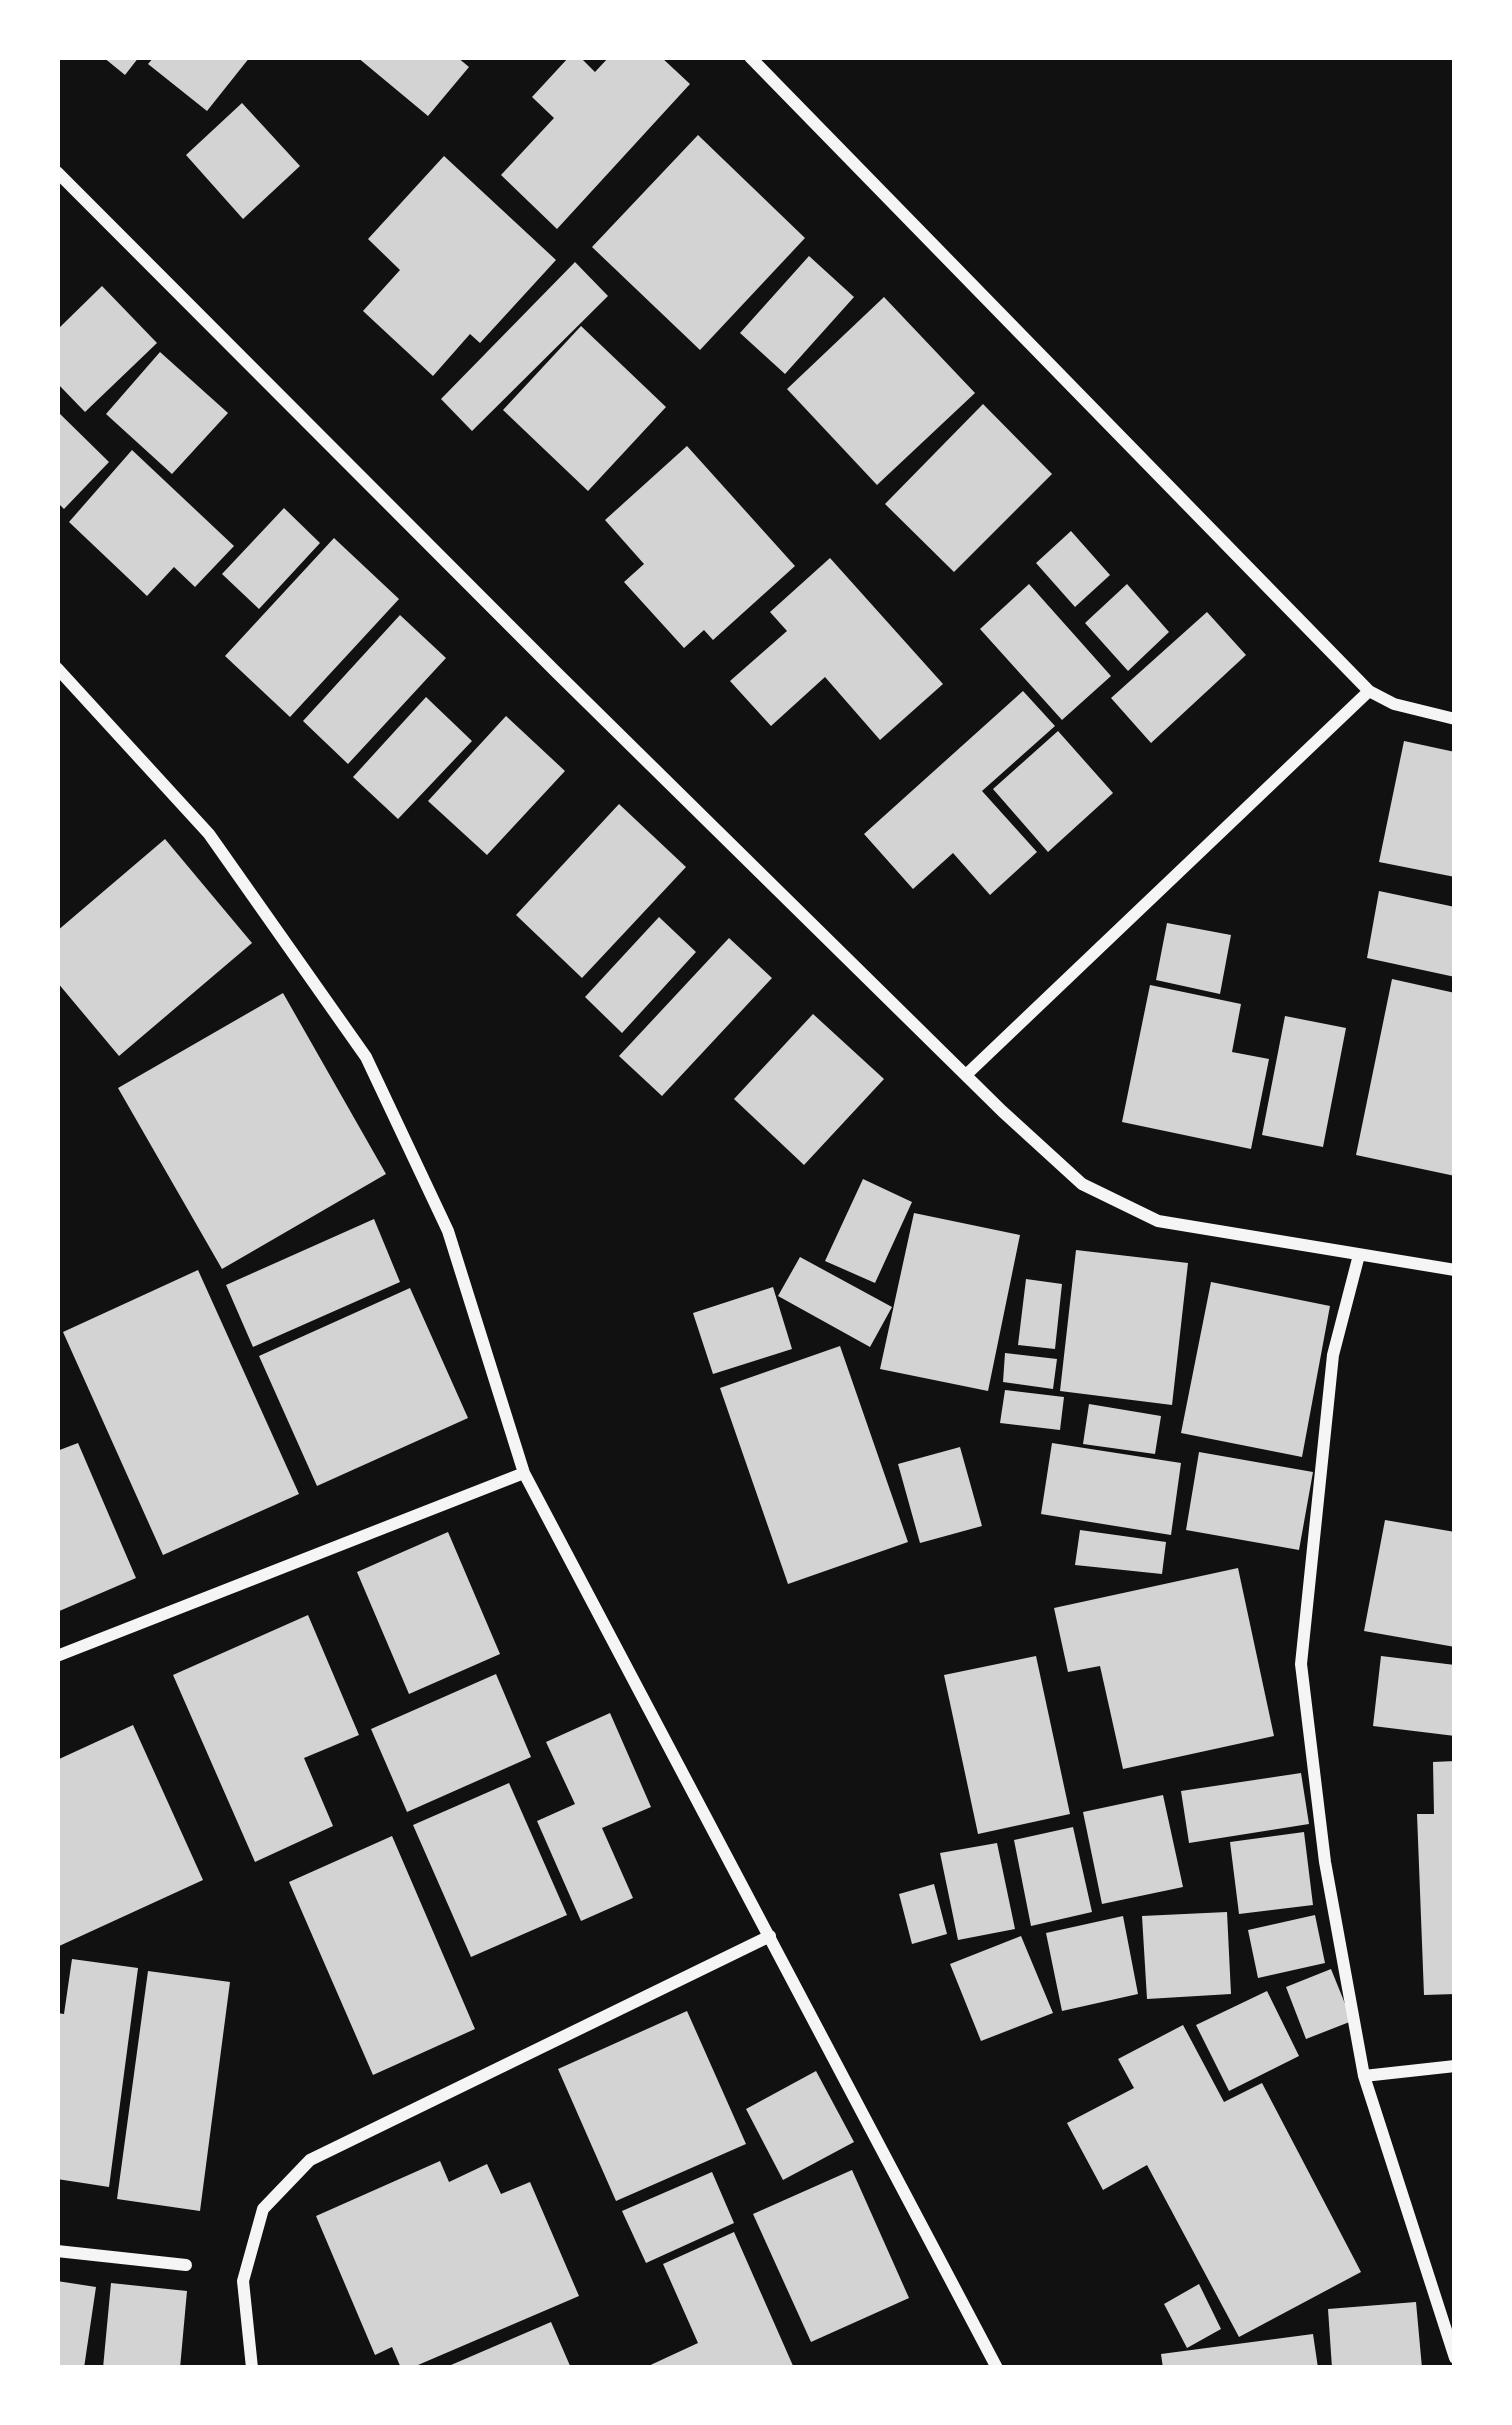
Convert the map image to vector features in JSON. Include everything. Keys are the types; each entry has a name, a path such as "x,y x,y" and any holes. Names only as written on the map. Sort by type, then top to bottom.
{"street":[{"path":"750,57 1369,691 1394,704 1455,719"},
{"path":"57,172 556,672 1082,1184 1158,1221 1455,1270"},
{"path":"57,668 209,834 366,1057 448,1231 524,1473 997,2368"},
{"path":"967,1074 1369,691"},
{"path":"1359,1255 1333,1354 1300,1664 1325,1862 1364,2076 1455,2358"},
{"path":"57,1656 524,1473"},
{"path":"252,2368 243,2281 263,2209 310,2160 770,1936"},
{"path":"1364,2076 1455,2066"},
{"path":"57,2251 186,2265"}],"building":[{"path":"103,57 139,57 125,75"},
{"path":"154,57 250,57 207,111 148,64"},
{"path":"357,57 457,57 469,67 428,116"},
{"path":"569,57 580,57 595,72 609,57 661,57 690,84 557,229 501,175 554,118 532,97"},
{"path":"242,103 300,166 243,219 186,155"},
{"path":"698,135 805,238 700,350 592,247"},
{"path":"444,156 556,260 480,343 470,334 433,376 363,311 400,270 368,239"},
{"path":"809,256 854,297 785,374 740,333"},
{"path":"575,262 608,296 472,431 441,399"},
{"path":"102,286 157,343 85,412 57,383 57,330"},
{"path":"884,297 975,393 877,485 787,389"},
{"path":"581,326 666,407 588,491 503,410"},
{"path":"160,352 228,413 172,474 106,414"},
{"path":"983,404 1052,474 954,572 885,504"},
{"path":"57,411 109,462 64,509 57,502"},
{"path":"687,446 795,566 713,640 704,630 684,648 624,582 644,564 605,520"},
{"path":"132,450 234,546 195,587 174,567 147,596 69,522"},
{"path":"284,508 320,543 259,609 222,574"},
{"path":"1071,531 1110,575 1075,607 1036,563"},
{"path":"334,538 399,599 290,717 225,656"},
{"path":"830,558 943,684 880,740 825,677 771,726 730,681 787,631 770,612"},
{"path":"1029,584 1111,676 1062,720 980,629"},
{"path":"1127,584 1169,632 1128,671 1085,623"},
{"path":"1207,612 1246,655 1151,743 1111,698"},
{"path":"400,615 446,658 348,764 303,721"},
{"path":"1023,691 1055,726 982,791 1037,852 990,895 953,853 913,889 864,834"},
{"path":"426,697 472,741 398,819 353,777"},
{"path":"506,716 565,771 487,855 428,801"},
{"path":"1058,731 1113,793 1048,852 993,789"},
{"path":"1404,741 1455,752 1455,877 1379,862"},
{"path":"619,804 686,867 582,978 516,915"},
{"path":"165,839 252,943 119,1056 57,982 57,931"},
{"path":"1379,891 1455,907 1455,977 1367,958"},
{"path":"659,917 696,952 622,1033 585,997"},
{"path":"1167,923 1231,935 1220,994 1156,980"},
{"path":"729,938 772,978 662,1096 619,1056"},
{"path":"1392,979 1455,993 1455,1176 1356,1155"},
{"path":"1150,985 1241,1004 1232,1052 1269,1059 1251,1149 1122,1122"},
{"path":"283,993 386,1174 222,1269 118,1088"},
{"path":"813,1014 884,1079 804,1165 734,1099"},
{"path":"1285,1016 1346,1028 1323,1147 1262,1135"},
{"path":"863,1179 912,1202 875,1283 825,1261"},
{"path":"914,1213 1020,1235 988,1391 880,1369"},
{"path":"374,1219 400,1282 253,1347 226,1285"},
{"path":"1076,1250 1188,1263 1172,1405 1060,1391"},
{"path":"800,1257 892,1307 870,1347 778,1296"},
{"path":"198,1270 299,1494 163,1555 63,1332"},
{"path":"1026,1279 1062,1284 1055,1349 1018,1345"},
{"path":"1211,1282 1330,1306 1302,1457 1181,1433"},
{"path":"773,1287 792,1349 713,1374 693,1313"},
{"path":"410,1288 468,1418 317,1486 259,1356"},
{"path":"840,1346 908,1542 788,1584 720,1388"},
{"path":"1005,1353 1057,1359 1053,1389 1003,1382"},
{"path":"1005,1390 1064,1397 1060,1430 1000,1423"},
{"path":"1089,1404 1161,1416 1155,1454 1083,1444"},
{"path":"78,1443 136,1578 57,1612 57,1451"},
{"path":"1052,1443 1181,1463 1171,1535 1041,1514"},
{"path":"960,1447 982,1526 920,1543 898,1464"},
{"path":"1199,1452 1313,1472 1299,1550 1186,1530"},
{"path":"1385,1520 1455,1532 1455,1647 1364,1631"},
{"path":"1080,1530 1166,1542 1162,1574 1075,1565"},
{"path":"448,1532 500,1654 409,1694 357,1572"},
{"path":"1238,1568 1274,1736 1123,1769 1100,1666 1068,1672 1054,1608"},
{"path":"308,1615 359,1735 304,1758 333,1826 255,1862 173,1675"},
{"path":"1036,1656 1070,1814 978,1834 944,1675"},
{"path":"1381,1656 1455,1665 1455,1736 1373,1726"},
{"path":"496,1674 531,1757 407,1812 371,1729"},
{"path":"610,1713 651,1807 602,1828 633,1898 581,1921 537,1821 575,1804 546,1742"},
{"path":"133,1725 203,1880 57,1947 57,1760"},
{"path":"1455,1761 1455,1994 1424,1995 1417,1814 1434,1814 1433,1762"},
{"path":"1301,1773 1309,1824 1189,1843 1181,1791"},
{"path":"509,1783 567,1915 471,1957 413,1825"},
{"path":"1163,1795 1183,1887 1102,1904 1083,1812"},
{"path":"1073,1827 1092,1912 1031,1926 1014,1840"},
{"path":"1304,1832 1313,1905 1239,1914 1230,1842"},
{"path":"392,1836 475,2029 373,2075 289,1882"},
{"path":"997,1843 1015,1929 958,1940 940,1853"},
{"path":"934,1884 947,1934 912,1944 899,1894"},
{"path":"1227,1912 1231,1994 1147,1999 1142,1916"},
{"path":"1315,1915 1325,1963 1258,1978 1248,1930"},
{"path":"1123,1916 1138,1994 1062,2011 1046,1933"},
{"path":"1021,1936 1053,2013 981,2041 950,1964"},
{"path":"72,1959 138,1968 109,2187 57,2179 57,2013 64,2014"},
{"path":"1331,1969 1352,2021 1306,2039 1286,1987"},
{"path":"148,1971 230,1982 200,2211 117,2199"},
{"path":"1267,1991 1299,2056 1229,2091 1196,2025"},
{"path":"687,2011 746,2144 616,2201 558,2069"},
{"path":"1183,2025 1224,2102 1262,2083 1361,2272 1239,2337 1147,2165 1103,2190 1067,2123 1134,2088 1118,2059"},
{"path":"816,2071 854,2142 783,2180 746,2109"},
{"path":"440,2161 449,2182 487,2164 501,2194 530,2182 579,2296 411,2368 401,2368 392,2347 375,2355 316,2216"},
{"path":"852,2170 909,2298 811,2342 753,2214"},
{"path":"712,2172 734,2223 646,2263 622,2211"},
{"path":"734,2232 794,2368 644,2368 698,2343 663,2264"},
{"path":"57,2281 96,2287 84,2368 57,2368"},
{"path":"111,2283 187,2291 180,2368 103,2368"},
{"path":"1199,2284 1221,2329 1187,2348 1164,2304"},
{"path":"1416,2302 1422,2368 1332,2368 1328,2309"},
{"path":"551,2322 571,2368 444,2368"},
{"path":"1313,2334 1318,2368 1163,2368 1161,2354"}]}
